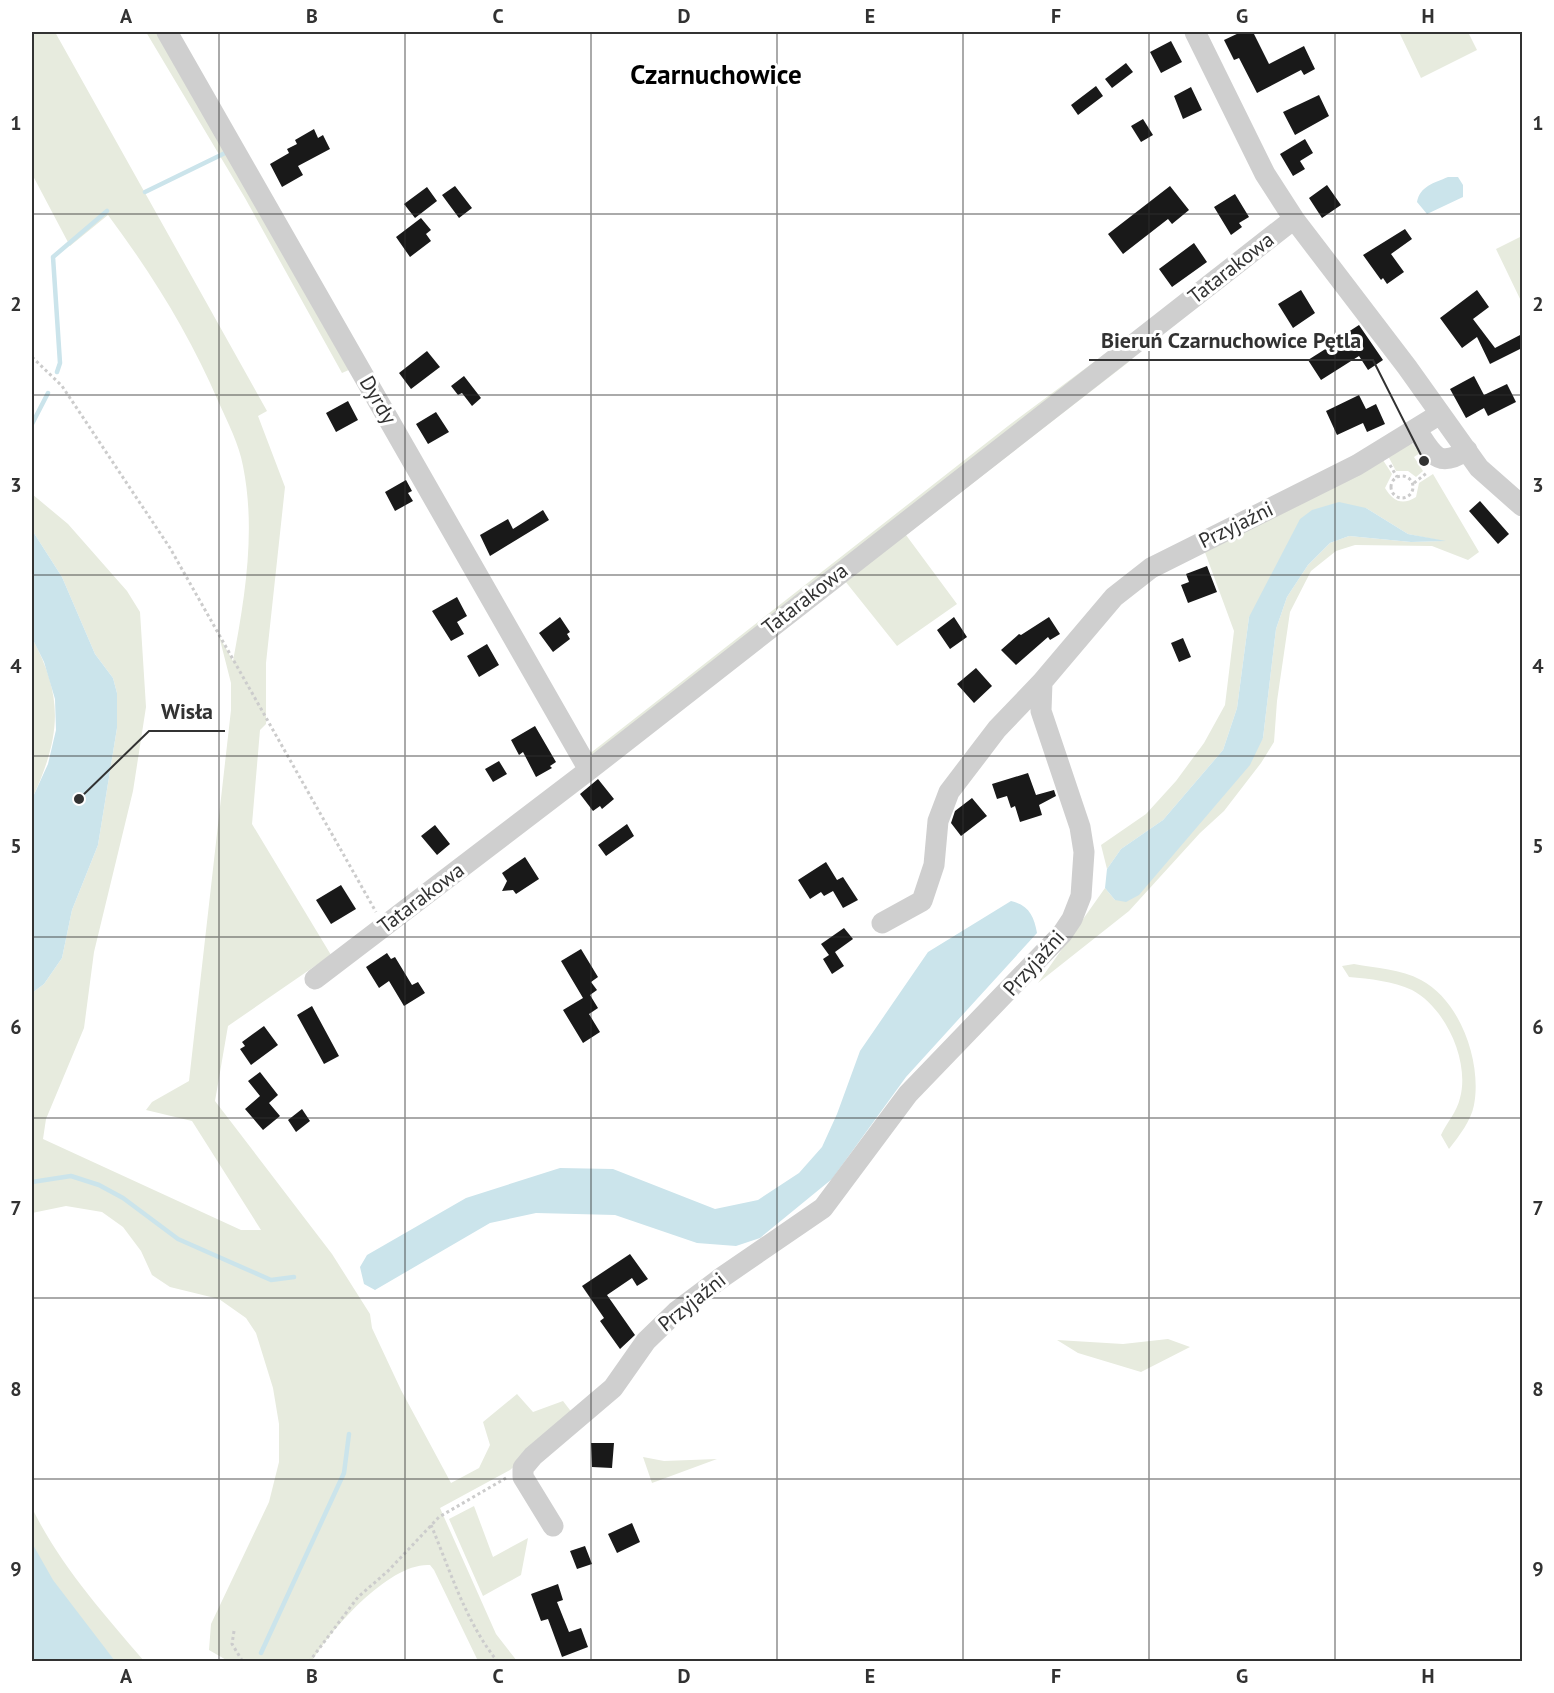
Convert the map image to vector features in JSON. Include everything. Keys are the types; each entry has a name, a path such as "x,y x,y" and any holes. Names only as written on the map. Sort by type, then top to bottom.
{"street":[{"name":"Dyrdy","path":"167,32 589,770"},
{"path":"1195,32 1265,174 1294,219 1479,468 1522,506"},
{"name":"Tatarakowa","path":"315,979 589,770 1294,219"},
{"name":"Przyjaźni","path":"523,1468 533,1456 614,1388 646,1341 676,1312 823,1208 908,1094 1026,975 1067,927 1083,889 1083,843 1041,711 1042,682 1114,597 1139,576 1208,538 1357,465 1440,414"},
{"path":"1416,429 1432,453 1444,461 1452,460 1467,450"},
{"path":"882,923 922,901 934,865 938,821 949,792 998,729 1042,682"},
{"path":"523,1468 523,1477 553,1526"}],"path":[{"path":"32,357 62,386 170,548 384,927"},
{"path":"1401,476 1411,480 1413,487 1409,496 1399,498 1393,493 1391,486 1394,479 1401,476"},
{"path":"309,1662 358,1598 439,1517 523,1468"},
{"path":"431,1525 461,1596 487,1648 498,1662"},
{"path":"234,1631 232,1644 243,1662"}],"shaded area":[{"path":"32,32 55,32 267,411 258,416 285,487 266,663 266,724 260,730 252,824 331,955 228,1026 215,1101 332,1254 370,1314 372,1328 401,1390 451,1483 479,1468 490,1445 483,1422 517,1394 533,1412 563,1401 573,1414 510,1470 440,1508 496,1634 517,1661 478,1661 430,1565 414,1567 397,1574 380,1586 347,1616 312,1661 228,1661 209,1650 211,1624 269,1502 279,1462 279,1424 273,1388 256,1333 246,1318 219,1299 170,1287 152,1275 141,1251 123,1227 102,1212 66,1206 32,1213 32,993 44,984 62,958 72,910 98,845 117,728 117,693 113,678 95,654 62,577 32,530 32,494 68,524 127,591 140,612 146,707 133,791 94,952 84,1028 46,1119 43,1139 241,1230 261,1230 192,1121 146,1110 152,1102 189,1081 231,710 231,683 219,636 233,661 245,588 249,515 243,466 233,434 196,353 155,282 124,237 108,215 70,246 32,174"},
{"path":"146,32 162,32 351,369 342,373 245,198"},
{"path":"1399,32 1468,32 1477,50 1421,78"},
{"path":"1522,236 1522,303 1496,249"},
{"path":"1110,350 601,754 588,755 1008,426"},
{"path":"1130,361 906,535 957,604 897,646 845,581 1118,362"},
{"path":"1409,440 1420,453 1414,457 1423,471 1416,477 1408,471 1396,471 1387,454"},
{"path":"1381,457 1392,474 1385,488 1398,501 1411,500 1416,497 1419,483 1433,474 1479,552 1468,560 1432,546 1355,545 1336,551 1311,571 1290,612 1277,701 1274,742 1261,763 1224,811 1200,833 1129,911 1038,983 1105,888 1115,900 1263,738 1276,629 1287,597 1308,565 1330,543 1349,536 1411,542 1442,541 1408,534 1366,508 1249,617 1237,708 1223,750 1163,820 1121,849 1107,869 1101,845 1146,814 1176,781 1204,743 1225,705 1234,631 1203,547"},
{"path":"32,638 50,680 55,718 48,757 32,799"},
{"path":"1354,964 1397,971 1421,980 1447,1002 1466,1035 1475,1071 1474,1105 1464,1128 1449,1149 1441,1135 1457,1108 1462,1084 1462,1068 1445,1023 1424,998 1412,990 1397,984 1349,977 1342,966"},
{"path":"1168,1339 1190,1347 1141,1372 1078,1353 1057,1340 1123,1344"},
{"path":"643,1457 664,1461 717,1459 652,1483"},
{"path":"474,1506 493,1557 528,1538 521,1575 483,1596 449,1519"},
{"path":"32,1508 69,1569 144,1661 115,1661 68,1602 36,1552 31,1537"}],"water":[{"path":"1448,177 1458,177 1463,185 1463,197 1427,214 1417,202 1421,192 1428,186"},
{"path":"1339,502 1366,508 1408,534 1446,541 1411,542 1349,536 1330,543 1308,565 1287,597 1276,629 1263,738 1250,765 1139,895 1126,902 1115,900 1105,888 1107,869 1121,849 1163,820 1223,750 1237,708 1249,617 1300,519 1312,510"},
{"path":"32,530 62,577 95,654 113,678 117,693 117,728 98,845 72,910 62,958 44,984 32,993 32,799 48,764 56,730 55,699 44,662 32,638"},
{"path":"1011,901 1022,905 1030,912 1037,933 906,1077 832,1179 760,1238 736,1246 697,1243 615,1215 536,1213 490,1223 375,1290 364,1284 360,1267 367,1255 466,1198 560,1168 613,1169 715,1209 758,1200 799,1173 822,1147 837,1114 860,1051 928,952"},
{"path":"32,1543 53,1580 115,1661 32,1661"}],"building":[{"path":"1241,32 1253,32 1269,64 1304,46 1315,69 1304,75 1301,70 1257,93 1239,58 1234,60 1224,40"},
{"path":"1171,41 1182,62 1161,73 1150,52"},
{"path":"1126,63 1133,72 1112,88 1105,79"},
{"path":"1096,86 1103,96 1078,115 1071,105"},
{"path":"1191,87 1202,110 1183,119 1174,96"},
{"path":"1319,95 1329,116 1295,135 1283,112"},
{"path":"1143,119 1153,135 1141,142 1131,126"},
{"path":"314,129 318,138 323,135 330,149 298,166 303,175 282,187 270,164 289,153 287,149 297,144 295,140"},
{"path":"1305,139 1313,153 1300,161 1305,169 1293,176 1280,154"},
{"path":"1327,185 1341,205 1322,218 1309,198"},
{"path":"455,186 472,208 459,218 442,195"},
{"path":"1170,186 1189,210 1172,224 1168,219 1123,254 1108,234"},
{"path":"427,187 437,201 415,218 404,204"},
{"path":"1235,194 1249,217 1239,223 1242,227 1231,235 1214,207"},
{"path":"421,218 431,230 426,234 431,241 410,257 396,237"},
{"path":"1405,229 1412,239 1391,254 1404,272 1387,284 1383,278 1381,280 1363,255"},
{"path":"1194,243 1207,262 1172,287 1159,269"},
{"path":"1301,290 1315,313 1293,328 1278,304"},
{"path":"1477,290 1489,307 1473,319 1495,348 1522,334 1522,348 1490,364 1477,337 1462,348 1440,318"},
{"path":"1359,325 1383,360 1368,370 1359,356 1321,380 1308,360"},
{"path":"427,351 440,367 411,389 399,373"},
{"path":"464,376 481,398 472,406 462,393 458,395 451,386"},
{"path":"1474,376 1484,395 1507,384 1516,402 1488,416 1484,408 1466,418 1450,389"},
{"path":"1359,395 1366,409 1376,404 1385,424 1367,432 1363,423 1337,435 1326,411"},
{"path":"348,401 358,420 336,432 326,413"},
{"path":"436,412 449,432 428,444 416,424"},
{"path":"406,480 412,491 408,493 413,501 395,511 385,492"},
{"path":"1480,501 1509,534 1498,544 1469,511"},
{"path":"543,510 549,520 490,556 480,535 508,519 513,529"},
{"path":"1207,566 1217,592 1188,603 1181,585 1189,582 1186,574"},
{"path":"457,597 467,616 457,622 464,634 451,641 432,611"},
{"path":"560,617 570,632 567,634 570,639 553,652 539,633"},
{"path":"954,617 967,637 950,649 937,630"},
{"path":"1049,617 1060,634 1050,640 1048,637 1016,665 1001,650 1019,634 1021,635"},
{"path":"1183,638 1191,657 1179,662 1171,643"},
{"path":"487,644 499,665 479,677 467,656"},
{"path":"976,668 992,686 974,703 957,684"},
{"path":"535,726 556,762 550,766 552,768 536,777 523,752 519,755 511,740"},
{"path":"499,761 507,774 493,782 485,769"},
{"path":"1028,773 1036,795 1054,790 1056,796 1039,805 1042,815 1020,822 1015,806 1011,808 1007,796 997,799 992,784"},
{"path":"598,779 614,799 602,809 600,806 593,811 580,794"},
{"path":"972,798 987,816 961,836 951,823 955,811"},
{"path":"627,824 634,836 606,856 598,845"},
{"path":"435,825 450,844 437,855 421,836"},
{"path":"525,857 539,879 516,894 513,890 502,891 507,881 502,873"},
{"path":"826,862 837,880 843,877 858,900 843,908 833,891 824,896 821,892 810,899 798,880"},
{"path":"341,885 356,909 331,924 316,900"},
{"path":"844,928 853,939 835,952 844,966 832,974 823,959 829,955 821,944"},
{"path":"581,949 598,977 591,982 597,990 590,995 598,1008 589,1014 600,1032 583,1043 563,1010 583,998 561,961"},
{"path":"387,953 391,959 395,957 412,985 418,982 425,993 404,1006 389,981 379,988 366,967"},
{"path":"312,1006 339,1056 324,1064 297,1015"},
{"path":"264,1026 278,1045 251,1065 240,1049 245,1046 242,1042"},
{"path":"260,1072 278,1095 269,1103 280,1116 263,1130 245,1109 260,1096 248,1081"},
{"path":"302,1109 310,1121 296,1132 288,1120"},
{"path":"630,1254 648,1279 637,1286 632,1278 607,1295 635,1335 620,1349 600,1321 604,1318 582,1286"},
{"path":"591,1443 614,1443 612,1468 592,1467"},
{"path":"632,1523 640,1542 617,1553 608,1534"},
{"path":"585,1546 592,1564 577,1569 570,1551"},
{"path":"558,1584 563,1600 557,1602 569,1632 581,1628 588,1647 562,1657 548,1619 541,1621 531,1594"}],"waterway":[{"path":"145,192 225,153"},
{"path":"57,372 60,363 53,257 107,211"},
{"path":"32,424 48,393"},
{"path":"32,1182 71,1176 99,1185 123,1198 178,1239 271,1280 294,1277"},
{"path":"261,1653 344,1473 349,1434"}],"place":[{"name":"Bieruń Czarnuchowice Pętla","path":"1424,461"},
{"name":"Wisła","path":"79,799"}],"district":[{"name":"Czarnuchowice","path":"716,75"}]}
